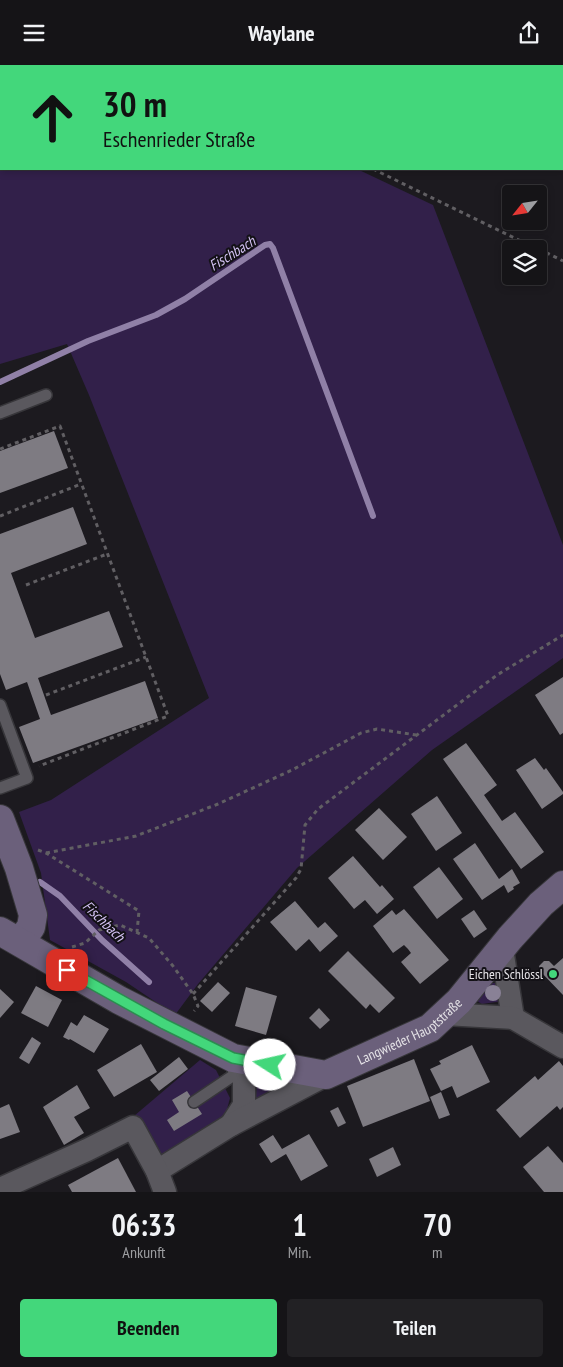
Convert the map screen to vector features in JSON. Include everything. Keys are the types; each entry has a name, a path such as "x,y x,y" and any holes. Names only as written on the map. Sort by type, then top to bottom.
{"street":[{"path":"0,819 19,868 33,915 30,927 10,937"},
{"name":"Langwieder Hauptstraße","path":"157,1171 231,1125 326,1075 430,1028 480,977 541,904 563,885"},
{"path":"10,937 236,1065 326,1075"},
{"path":"502,949 513,1018"},
{"path":"445,1014 513,1018 563,1047"},
{"name":"Langwieder Hauptstraße","path":"231,1125 244,1105 244,1078 236,1065"},
{"path":"0,1189 133,1127 166,1192"}],"lane":[{"path":"0,413 46,395"},
{"path":"0,705 27,778 0,788"},
{"path":"194,1102 236,1065"}],"path":[{"path":"375,170 519,240"},
{"path":"547,253 563,261"},
{"path":"0,449 60,426 168,716 25,772"},
{"path":"0,516 81,484"},
{"path":"26,585 107,554"},
{"path":"192,994 296,878 301,869 305,825 310,816 497,675 563,635"},
{"path":"46,695 146,657"},
{"path":"46,853 136,836 218,804 292,770 361,733 377,729 416,735"},
{"path":"29,848 46,853 139,911 137,932"},
{"path":"89,939 99,930 120,925 149,938 173,965 198,1006 178,1032"}],"shaded area":[{"path":"0,170 359,170 433,205 563,545 563,658 432,750 297,868 198,984 175,1015 126,982 50,940 41,873 19,812 51,800 209,698 67,344 0,364"},
{"path":"491,983 497,983 503,1001 482,1004 477,1001"},
{"path":"200,1060 216,1070 230,1098 225,1117 160,1160 134,1116"},
{"path":"257,1074 291,1079 256,1100"}],"building":[{"path":"54,431 68,468 0,493 0,451"},
{"path":"73,507 87,544 11,573 35,638 109,611 123,647 38,678 51,715 145,681 158,718 33,763 19,727 40,719 27,682 6,690 0,674 0,534"},
{"path":"563,677 563,733 560,735 535,695"},
{"path":"466,743 497,785 484,795 502,821 515,812 544,852 521,869 443,759"},
{"path":"535,758 544,770 546,768 563,792 563,794 542,809 516,770"},
{"path":"437,796 462,833 436,851 411,814"},
{"path":"379,808 407,837 383,860 355,830"},
{"path":"475,843 499,879 512,869 520,883 513,887 514,889 508,893 504,885 482,900 453,859"},
{"path":"353,856 380,887 382,885 394,899 377,914 365,900 354,909 328,878"},
{"path":"439,867 463,899 437,919 413,887"},
{"path":"295,901 318,928 325,922 338,936 320,952 309,939 296,951 270,922"},
{"path":"404,909 449,960 420,984 401,962 411,953 408,949 404,945 393,953 373,926 392,910 396,915"},
{"path":"474,910 487,929 474,938 461,919"},
{"path":"348,951 395,998 379,1013 370,1004 366,1009 328,971"},
{"name":"Eichen Schlössl","path":"563,958 563,995 540,971 539,966 544,961 549,961 554,966"},
{"path":"218,982 230,993 212,1012 200,1001"},
{"path":"36,986 62,1000 48,1027 21,1013"},
{"path":"246,987 277,996 266,1035 235,1026"},
{"path":"0,989 14,1002 0,1018"},
{"path":"319,1008 330,1020 320,1029 309,1018"},
{"path":"84,1015 109,1029 94,1053 63,1037 71,1022 77,1026"},
{"path":"32,1037 41,1043 29,1064 19,1058"},
{"path":"141,1044 157,1072 114,1097 97,1070"},
{"path":"472,1045 490,1082 457,1098 452,1086 441,1091 430,1069 441,1064 439,1061"},
{"path":"179,1057 188,1069 159,1091 150,1080"},
{"path":"414,1059 430,1101 363,1127 347,1086"},
{"path":"559,1061 563,1066 563,1107 560,1110 557,1106 520,1138 496,1110 535,1076 538,1080"},
{"path":"77,1085 90,1108 74,1117 84,1133 64,1145 43,1107"},
{"path":"187,1091 202,1114 174,1131 167,1120 179,1112 172,1100"},
{"path":"441,1092 450,1115 439,1119 430,1097"},
{"path":"9,1104 20,1132 0,1139 0,1108"},
{"path":"338,1107 346,1123 338,1127 330,1111"},
{"path":"309,1134 328,1166 301,1181 286,1154 271,1163 259,1144 273,1135 282,1149"},
{"path":"548,1146 563,1163 563,1192 544,1192 523,1167"},
{"path":"393,1147 401,1165 377,1177 369,1159"},
{"path":"118,1158 136,1192 72,1192 68,1185"}],"waterway":[{"name":"Fischbach","path":"0,382 88,341 156,315 185,299 265,245 270,244 373,516"},
{"name":"Fischbach","path":"40,882 60,896 102,940 149,982"}],"place":[{"name":"Eichen Schlössl","path":"553,974"}],"route":[{"path":"67,970 178,1032 233,1058 270,1065"}]}
